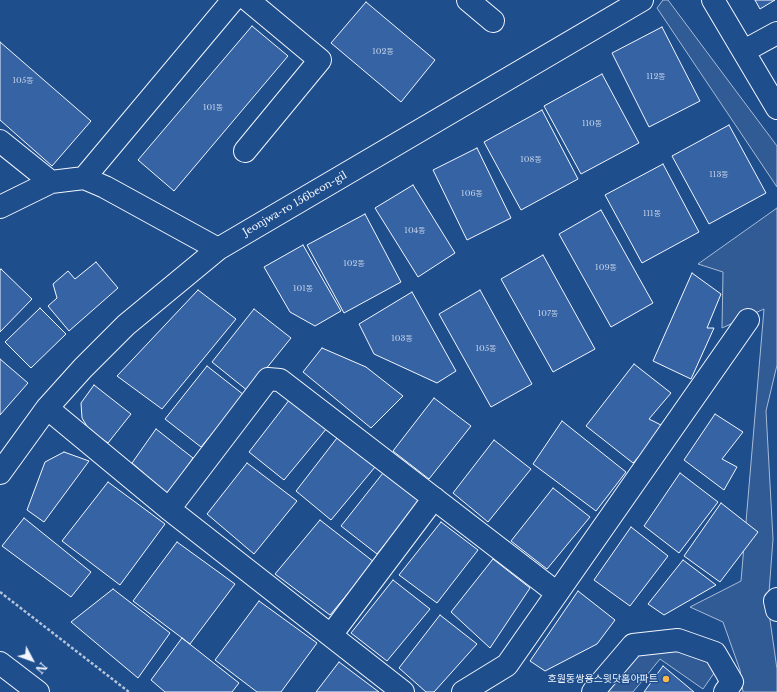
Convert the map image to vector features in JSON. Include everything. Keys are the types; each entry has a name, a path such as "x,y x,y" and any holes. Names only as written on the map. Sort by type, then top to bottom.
{"street":[{"path":"84,178 233,0"},
{"path":"245,150 320,60 248,0"},
{"path":"468,0 493,21"},
{"name":"Jeonjwa-ro 156beon-gil","path":"0,473 48,408 83,368 126,325 218,249 642,0"},
{"path":"713,0 777,108"},
{"path":"744,51 777,33"},
{"path":"0,141 51,182"},
{"path":"0,207 51,182 84,178 105,187 218,249"},
{"path":"463,692 507,665 748,320"},
{"path":"169,509 268,379 280,380 557,594"},
{"path":"48,408 169,509 403,692"},
{"path":"330,635 434,498"},
{"path":"777,599 775,601 777,610"},
{"path":"593,692 633,645 678,640 715,653 730,689"},
{"path":"0,663 38,692"}],"path":[{"path":"0,592 129,692"}],"shaded area":[{"path":"663,0 668,0 777,146 777,187 657,8"},
{"path":"777,208 777,365 766,411 773,539 768,606 777,669 777,692 743,692 740,670 723,622 690,607 741,581 764,309 722,328 723,272 698,264"},
{"path":"675,630 719,666 703,689 660,659 633,692 581,692 629,638"}],"building":[{"path":"755,0 775,0 760,9"},
{"path":"366,2 435,60 401,102 331,43"},
{"path":"252,26 288,56 174,191 138,160"},
{"path":"662,27 700,101 649,127 612,53"},
{"path":"0,42 91,121 52,166 0,120"},
{"path":"602,74 639,143 581,174 544,106"},
{"path":"542,110 578,179 521,210 484,142"},
{"path":"729,125 766,193 709,224 672,156"},
{"path":"477,148 511,218 467,240 433,170"},
{"path":"663,164 699,232 642,263 605,195"},
{"path":"413,185 455,253 418,277 375,208"},
{"path":"601,210 653,303 611,327 559,234"},
{"path":"365,214 401,282 344,313 307,245"},
{"path":"303,245 341,311 315,326 290,312 264,267"},
{"path":"543,255 595,349 553,372 501,279"},
{"path":"96,262 118,288 69,331 48,306 57,298 53,284 68,271 75,279"},
{"path":"1,269 32,299 0,332 0,270"},
{"path":"692,273 721,294 707,328 714,328 691,379 653,361"},
{"path":"198,290 236,319 162,409 117,376"},
{"path":"480,290 532,384 491,407 439,314"},
{"path":"412,292 456,371 437,383 374,354 359,324"},
{"path":"40,308 66,334 31,368 5,342"},
{"path":"254,309 291,338 248,391 212,362"},
{"path":"322,348 366,367 403,396 371,428 303,372"},
{"path":"0,359 28,383 0,415"},
{"path":"634,364 671,393 649,419 665,427 633,463 586,426"},
{"path":"207,366 244,395 201,447 165,419"},
{"path":"94,385 131,414 108,443 90,431 82,418 81,403"},
{"path":"434,398 471,426 429,479 393,451"},
{"path":"290,399 327,428 284,480 249,452"},
{"path":"715,414 743,432 722,459 737,467 724,490 684,460"},
{"path":"562,421 626,472 596,511 533,464"},
{"path":"156,429 193,458 168,494 132,463"},
{"path":"337,438 375,467 331,520 296,491"},
{"path":"494,440 531,469 488,522 453,493"},
{"path":"64,452 89,461 44,522 27,510 45,462"},
{"path":"247,463 297,501 254,554 207,514"},
{"path":"383,473 420,502 377,554 341,526"},
{"path":"680,473 718,502 679,553 644,526"},
{"path":"108,482 165,524 120,585 62,541"},
{"path":"553,488 590,517 547,569 511,541"},
{"path":"721,503 758,532 720,582 684,556"},
{"path":"24,518 91,572 71,597 2,546"},
{"path":"320,520 374,562 330,615 275,574"},
{"path":"441,522 478,550 437,603 399,575"},
{"path":"631,527 668,556 630,606 594,580"},
{"path":"177,542 235,584 190,644 133,601"},
{"path":"493,559 530,588 490,648 451,612"},
{"path":"683,560 716,585 664,615 648,604"},
{"path":"393,580 430,609 387,661 351,633"},
{"path":"113,589 170,633 138,678 71,622"},
{"path":"578,591 615,620 597,644 545,671 530,661"},
{"path":"259,601 317,643 281,692 257,692 215,660"},
{"path":"440,615 477,644 434,692 426,692 399,668"},
{"path":"182,638 239,683 232,692 165,692 151,680"},
{"path":"339,662 379,692 316,692"},
{"name":"호원동쌍용스윗닷홈아파트","path":"663,666 694,692 644,692"}],"place":[{"name":"호원동쌍용스윗닷홈아파트","path":"666,679"}]}
